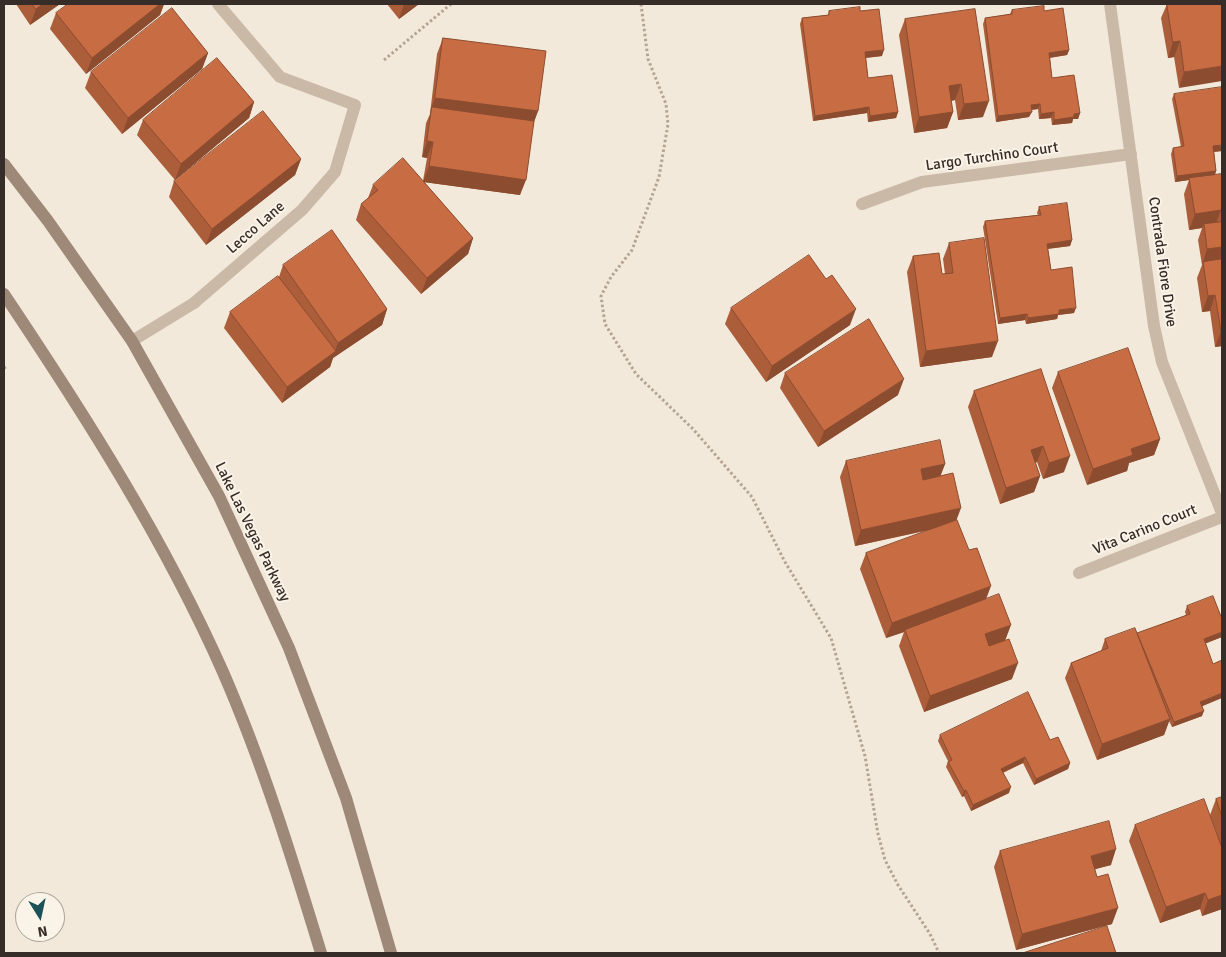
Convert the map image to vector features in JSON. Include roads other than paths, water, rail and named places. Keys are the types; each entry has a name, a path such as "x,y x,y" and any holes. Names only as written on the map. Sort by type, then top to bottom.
{"main road":[{"name":"Lake Las Vegas Parkway","path":"4,164 48,221 132,341 219,496 289,648 346,798 391,953"},
{"path":"4,294 63,382 152,531 223,672 281,818 321,953"}],"street":[{"name":"Lecco Lane","path":"132,341 194,303 302,210 335,172 355,105 280,77 218,4"},
{"name":"Contrada Fiore Drive","path":"1110,4 1154,326 1162,362 1222,515"},
{"name":"Largo Turchino Court","path":"862,204 922,182 1131,154"},
{"name":"Vita Carino Court","path":"1079,573 1222,515"}]}
